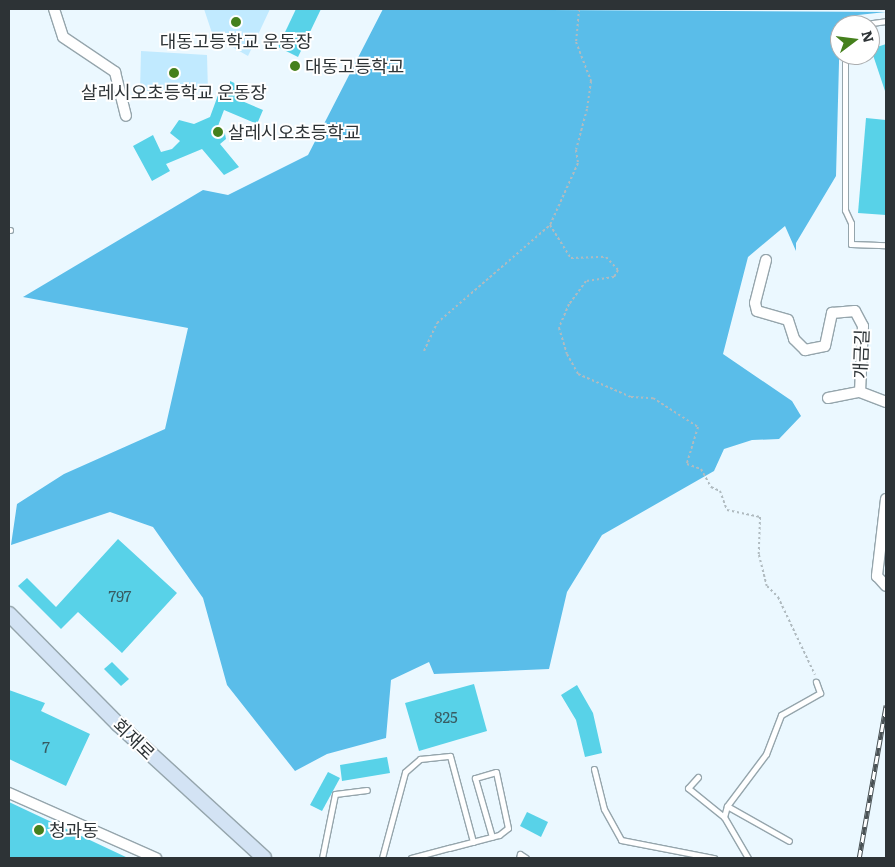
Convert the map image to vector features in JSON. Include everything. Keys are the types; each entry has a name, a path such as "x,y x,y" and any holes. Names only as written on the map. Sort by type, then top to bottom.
{"main road":[{"name":"회재로","path":"9,614 118,724 264,858"}],"street":[{"path":"54,9 62,37 115,72 126,116"},
{"name":"개금길","path":"766,260 755,308 788,320 794,339 805,350 825,346 832,312 859,315 864,326 860,392 886,402"},
{"path":"828,398 860,392"},
{"path":"886,499 877,576 886,586"},
{"path":"9,793 156,858"}],"lane":[{"path":"845,65 845,210 851,223 851,244 886,245"},
{"path":"724,817 727,806 766,754 781,715 820,693 816,682"},
{"path":"382,858 405,772 420,759 450,756 473,842"},
{"path":"594,770 604,809 621,840 714,858"},
{"path":"411,858 492,837 508,828 496,772 475,778 492,837"},
{"path":"698,777 688,788 724,817 748,858"},
{"path":"322,858 335,794 367,790"},
{"path":"727,806 789,841"},
{"path":"519,858 520,854 526,858"}],"path":[{"path":"424,351 437,324 550,225 578,163 576,150 587,109 591,81 576,42 579,9"},
{"path":"550,225 571,258 606,257 618,270 614,277 586,281 560,328 578,374 630,397 653,398 698,427 687,464 701,469 711,487 720,491 727,510 760,517 759,555 767,586 778,597 816,682"}],"shaded area":[{"name":"대동고등학교 운동장","path":"204,9 270,9 248,56 213,36"},
{"path":"383,9 886,12 830,15 830,65 839,65 836,176 796,243 796,251 785,226 748,257 723,354 792,401 801,416 779,439 752,440 724,449 714,471 602,535 567,592 549,669 434,674 429,662 391,680 386,738 327,754 295,771 227,685 203,598 153,527 110,512 11,545 17,504 64,474 165,429 188,328 23,297 203,190 228,195 308,155"},
{"name":"살레시오초등학교 운동장","path":"141,51 207,55 208,92 140,92"}],"building":[{"path":"296,9 321,9 298,57 278,47"},
{"path":"886,44 886,91 876,65 880,65 880,46"},
{"name":"살레시오초등학교","path":"230,81 241,86 242,101 263,110 257,124 224,110 218,126 224,129 226,139 220,144 239,167 224,175 202,149 166,164 170,171 152,181 133,146 153,135 161,152 172,149 180,141 170,133 179,120 194,124 210,117 221,87 230,87"},
{"path":"866,118 886,120 886,215 858,213"},
{"path":"118,539 177,593 122,653 78,612 61,629 18,586 27,578 56,607"},
{"path":"112,662 129,679 121,686 104,669"},
{"path":"474,684 487,731 419,751 405,703"},
{"path":"577,685 593,713 602,753 585,757 576,720 561,695"},
{"path":"9,690 45,703 41,711 90,734 66,786 9,759"},
{"path":"387,757 390,773 342,781 340,765"},
{"path":"328,772 340,778 322,811 310,805"},
{"name":"청과동","path":"9,802 128,858 9,858"},
{"path":"527,812 548,822 541,837 520,826"}],"railway":[{"path":"859,858 886,705"}],"place":[{"name":"대동고등학교 운동장","path":"236,22"},
{"name":"대동고등학교","path":"295,66"},
{"name":"살레시오초등학교 운동장","path":"174,73"},
{"name":"살레시오초등학교","path":"218,132"},
{"name":"청과동","path":"39,830"}]}
